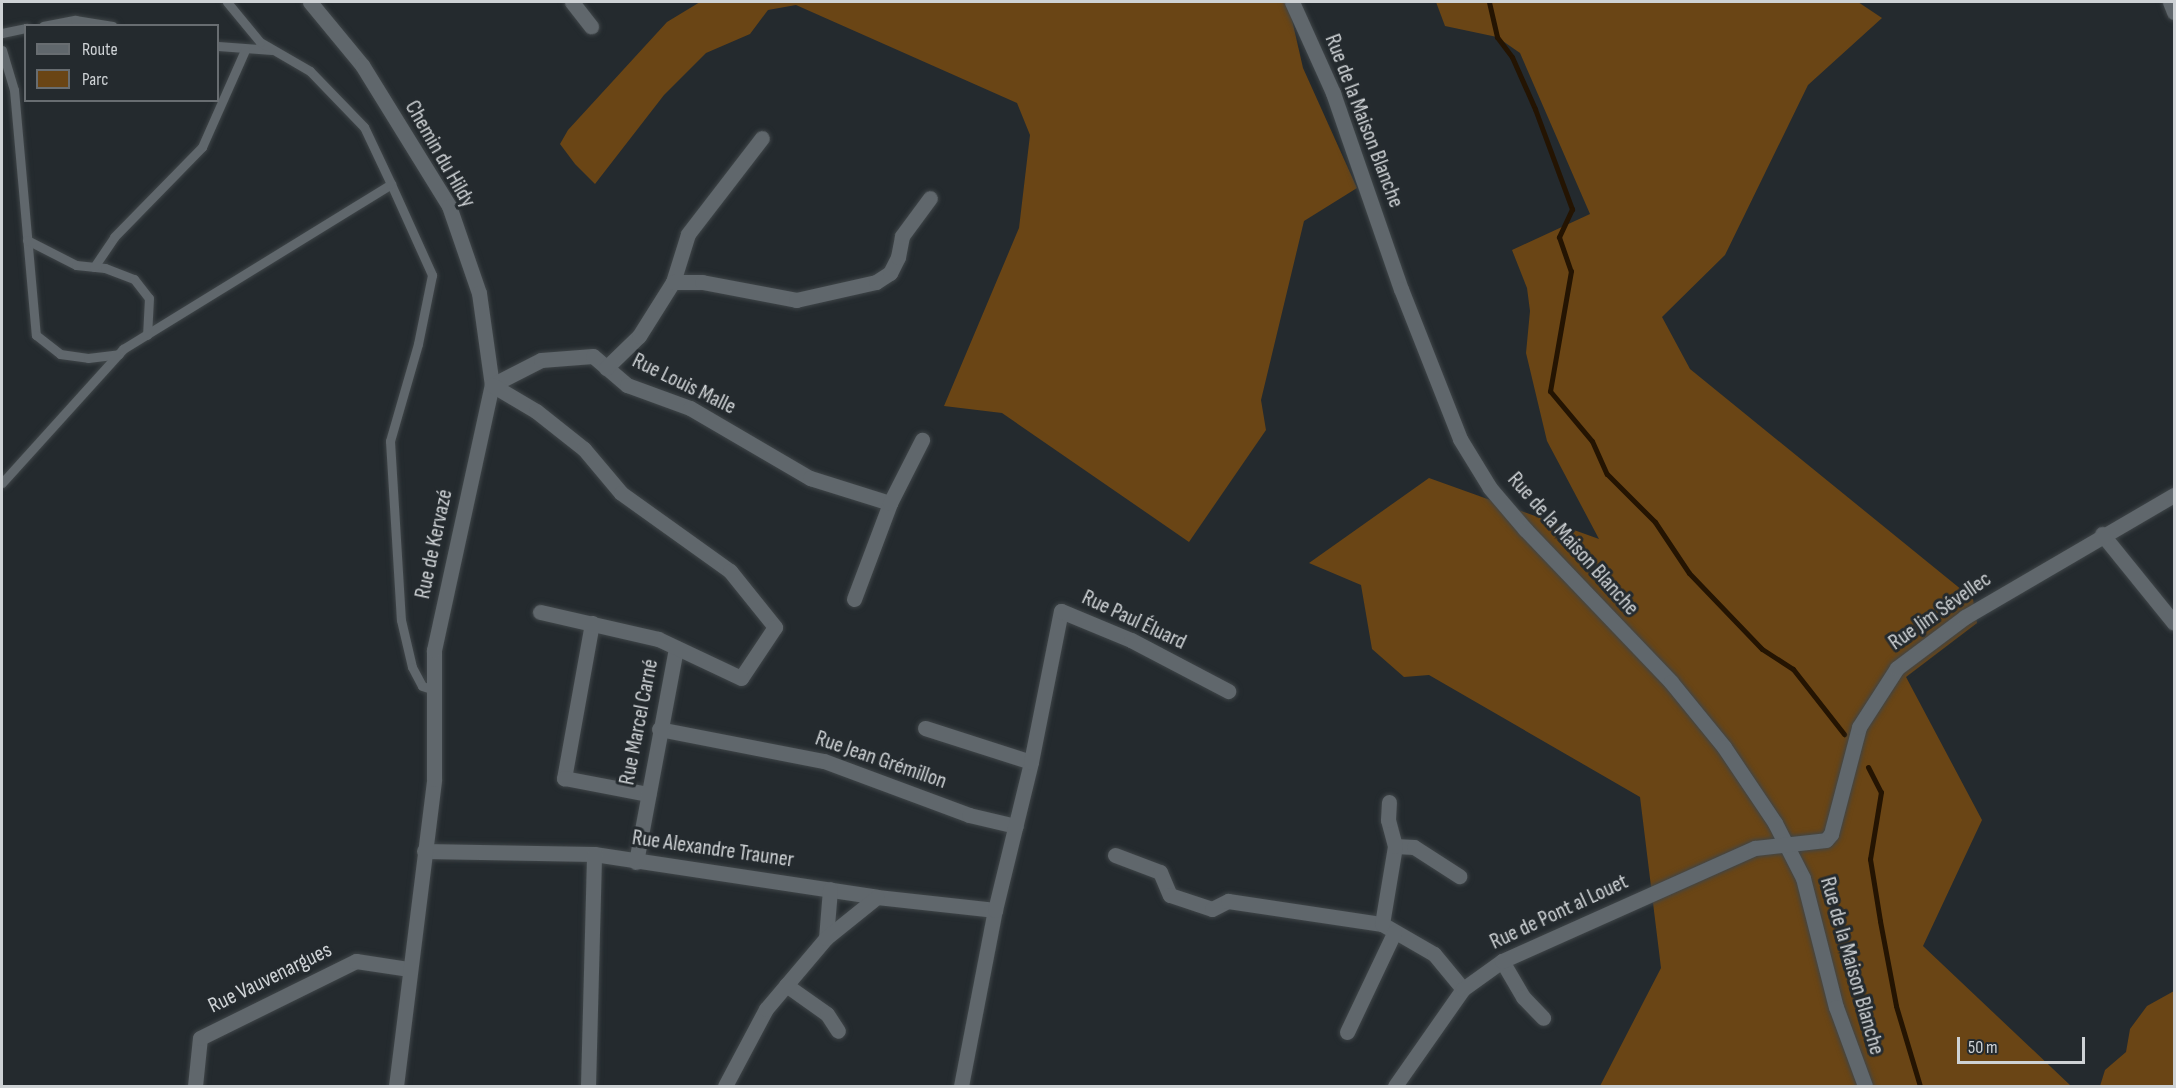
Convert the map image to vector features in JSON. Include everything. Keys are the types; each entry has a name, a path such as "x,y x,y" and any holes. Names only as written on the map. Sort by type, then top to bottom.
{"street":[{"path":"572,2 591,26"},
{"name":"Rue de la Maison Blanche","path":"1292,2 1337,103 1401,289 1460,439 1490,488 1525,529 1671,682 1709,728 1788,845 1803,878 1836,1007 1865,1086"},
{"path":"2170,2 2175,12"},
{"name":"Chemin du Hildy","path":"319,5 362,65 449,206 479,293 492,385"},
{"path":"606,368 639,336 673,282 688,234 762,138"},
{"path":"673,282 702,282 796,300 876,282 890,273 898,257 902,236 930,198"},
{"name":"Rue Louis Malle","path":"492,385 541,360 592,357 635,389 690,408 810,478 890,503"},
{"name":"Rue Marcel Carné","path":"492,385 536,411 584,449 621,493 730,571 775,627 741,678 676,649 659,729 636,862"},
{"name":"Rue de Kervazé","path":"396,1086 434,779 434,650 492,385"},
{"path":"854,600 890,503 922,440"},
{"name":"Rue Jim Sévellec","path":"1788,845 1820,843 1831,834 1859,727 1897,668 1965,617 2102,534 2175,495"},
{"path":"2102,534 2175,623"},
{"name":"Rue Paul Éluard","path":"961,1086 995,910 1031,762 1061,611 1131,640 1228,691"},
{"path":"540,612 657,639 676,649"},
{"path":"592,623 564,778 648,795"},
{"path":"925,728 1031,762"},
{"name":"Rue Jean Grémillon","path":"659,729 824,761 969,815 1016,826"},
{"path":"1347,1032 1388,929 1395,846 1388,820 1389,802"},
{"name":"Rue de Pont al Louet","path":"1395,1086 1463,989 1502,961 1755,848 1788,845"},
{"path":"1395,846 1414,848 1459,876"},
{"name":"Rue Alexandre Trauner","path":"424,850 594,854 877,897 995,910"},
{"path":"588,1086 594,854"},
{"path":"1115,855 1160,872 1170,895 1212,909 1228,901 1388,929 1434,954 1463,989"},
{"path":"826,938 830,889"},
{"path":"725,1086 766,1009 826,938 877,897"},
{"path":"1502,961 1523,997 1543,1018"},
{"name":"Rue Vauvenargues","path":"195,1086 200,1038 356,962 409,969"},
{"path":"786,985 827,1014 838,1030"}],"lane":[{"path":"227,2 260,42 310,71 364,127 432,275 418,345 390,441 401,620 412,667 422,686 434,690"},
{"path":"54,24 75,20 100,24"},
{"path":"2,33 24,28"},
{"path":"219,46 245,50 274,50"},
{"path":"2,50 14,90 36,335 60,354 88,358 119,354"},
{"path":"94,267 114,237 202,147 245,50"},
{"path":"2,483 119,354 391,184"},
{"path":"27,240 76,265 94,267 134,279 149,298 147,335"}],"green space":[{"path":"700,2 1288,2 1303,68 1357,188 1304,221 1261,400 1266,430 1189,542 1002,413 944,406 1019,228 1030,135 1017,103 796,5 768,10 750,34 706,53 664,95 595,184 575,164 560,144 568,130 667,22"},
{"path":"1436,2 1858,2 1882,18 1808,85 1725,255 1662,317 1690,369 1973,599 1977,623 1906,677 1982,820 1923,946 2071,1086 1600,1086 1661,968 1640,797 1429,675 1404,677 1372,649 1361,585 1309,563 1429,478 1599,539 1547,441 1526,353 1530,311 1527,288 1512,250 1590,214 1520,53 1497,37 1445,26"},
{"path":"2174,991 2174,1086 2100,1086 2105,1070 2126,1052 2130,1029 2147,1006"}],"waterway":[{"path":"1489,2 1497,37 1512,57 1535,109 1572,209 1559,237 1571,271 1550,391 1592,441 1607,474 1655,522 1689,573 1762,649 1793,669 1844,734"},
{"path":"1868,767 1881,792 1870,859 1880,921 1896,1006 1920,1086"}]}
